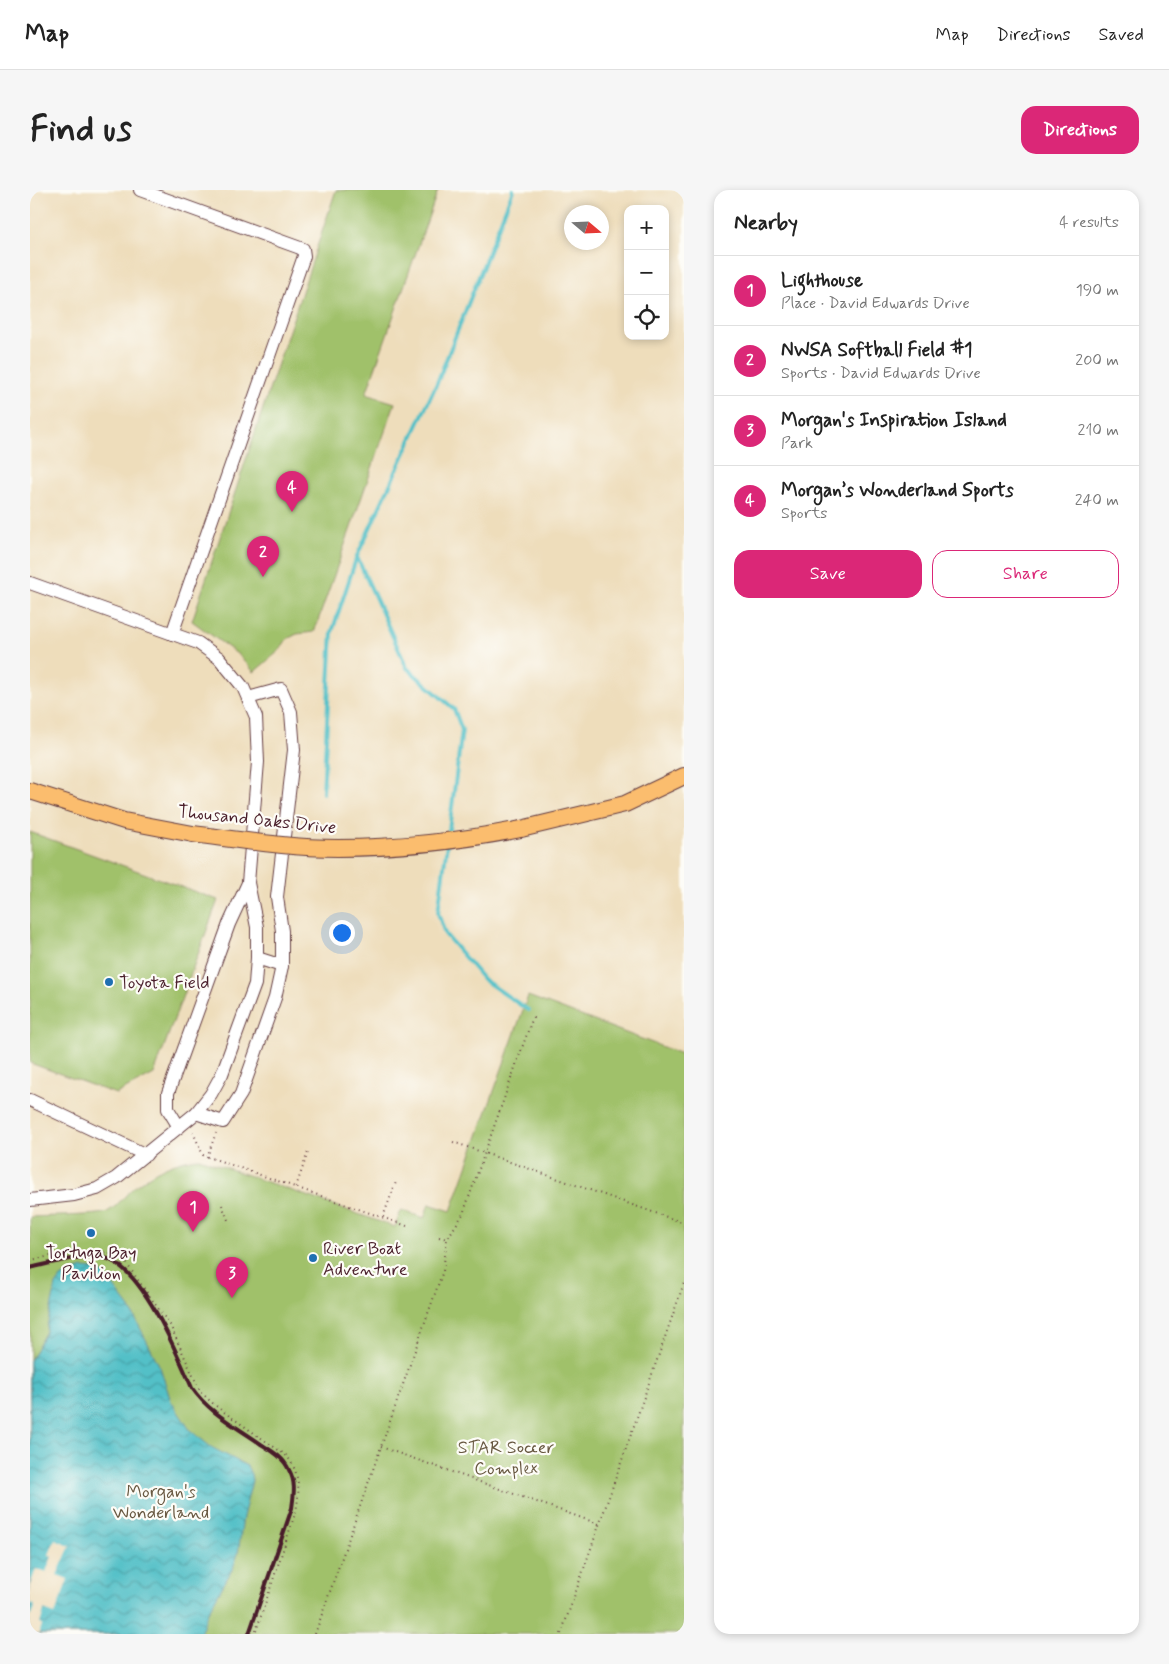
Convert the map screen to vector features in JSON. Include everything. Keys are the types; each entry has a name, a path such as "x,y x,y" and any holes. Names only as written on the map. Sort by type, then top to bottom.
{"main road":[{"name":"Thousand Oaks Drive","path":"30,791 124,821 193,834 300,846 338,848 428,844 520,830 624,804 684,776"}],"street":[{"path":"140,190 303,249 304,256 172,634"},
{"path":"30,584 198,643 220,658 243,687 256,717 258,762 248,884 257,927 255,984 222,1074 212,1094 196,1113 116,1178 97,1189 74,1195 30,1200"},
{"path":"196,1113 223,1122 240,1094 274,998 282,966 282,931 277,897 294,750 291,712 281,689 248,698"},
{"path":"182,1124 168,1109 168,1093 228,924 248,884"},
{"path":"257,958 282,966"},
{"path":"30,1100 146,1155"}],"path":[{"path":"315,1634 443,1271 448,1239 463,1214 533,1018"},
{"path":"207,1157 220,1121"},
{"path":"182,1124 194,1133 202,1155 410,1227"},
{"path":"453,1142 684,1223"},
{"path":"296,1188 308,1152"},
{"path":"383,1218 396,1182"},
{"path":"222,1205 228,1220"},
{"path":"439,1237 448,1239"},
{"path":"30,1260 93,1250 111,1253 118,1257 126,1264 170,1325 200,1391 221,1410 287,1456 292,1464 298,1477 299,1498 255,1634"},
{"path":"561,1634 684,1283"},
{"path":"381,1448 599,1524"}],"green space":[{"path":"336,190 438,190 366,394 395,403 314,632 297,634 287,639 279,651 254,672 240,656 192,621"},
{"name":"Toyota Field","path":"30,832 218,900 154,1074 116,1094 30,1063"},
{"name":"STAR Soccer Complex","path":"528,996 684,1055 684,1634 30,1634 30,1217 107,1212 118,1204 133,1188 156,1172 181,1161 199,1158 395,1227 401,1210 424,1218 429,1204 451,1211"}],"water":[{"name":"Morgan's Wonderland","path":"83,1268 95,1269 104,1274 130,1308 160,1367 171,1401 190,1430 211,1447 247,1466 251,1474 252,1481 243,1517 238,1554 233,1568 208,1612 200,1634 30,1634 30,1361 46,1331 56,1285 61,1278"}],"pier":[{"path":"55,1540 70,1546 57,1575 68,1579 55,1614 44,1610 39,1634 30,1634 30,1618 35,1605 30,1604 30,1586 36,1569 46,1572 52,1557 49,1555"}],"waterway":[{"path":"323,793 332,632 357,556 437,383 513,190"},
{"path":"357,557 407,668 454,709 462,730 448,837"},
{"path":"447,844 438,913 445,934 484,980 528,1010"}],"railway":[{"path":"30,1268 94,1256 116,1263 130,1275 156,1312 192,1388 199,1397 224,1419 277,1455 287,1465 294,1484 292,1508 249,1634"}],"place":[{"name":"Morgan’s Wonderland Sports","path":"292,512"},
{"name":"NWSA Softball Field #1","path":"263,577"},
{"name":"Toyota Field","path":"109,982"},
{"name":"Lighthouse","path":"193,1232"},
{"name":"Tortuga Bay Pavilion","path":"91,1233"},
{"name":"River Boat Adventure","path":"313,1258"},
{"name":"Morgan's Inspiration Island","path":"232,1298"}]}
